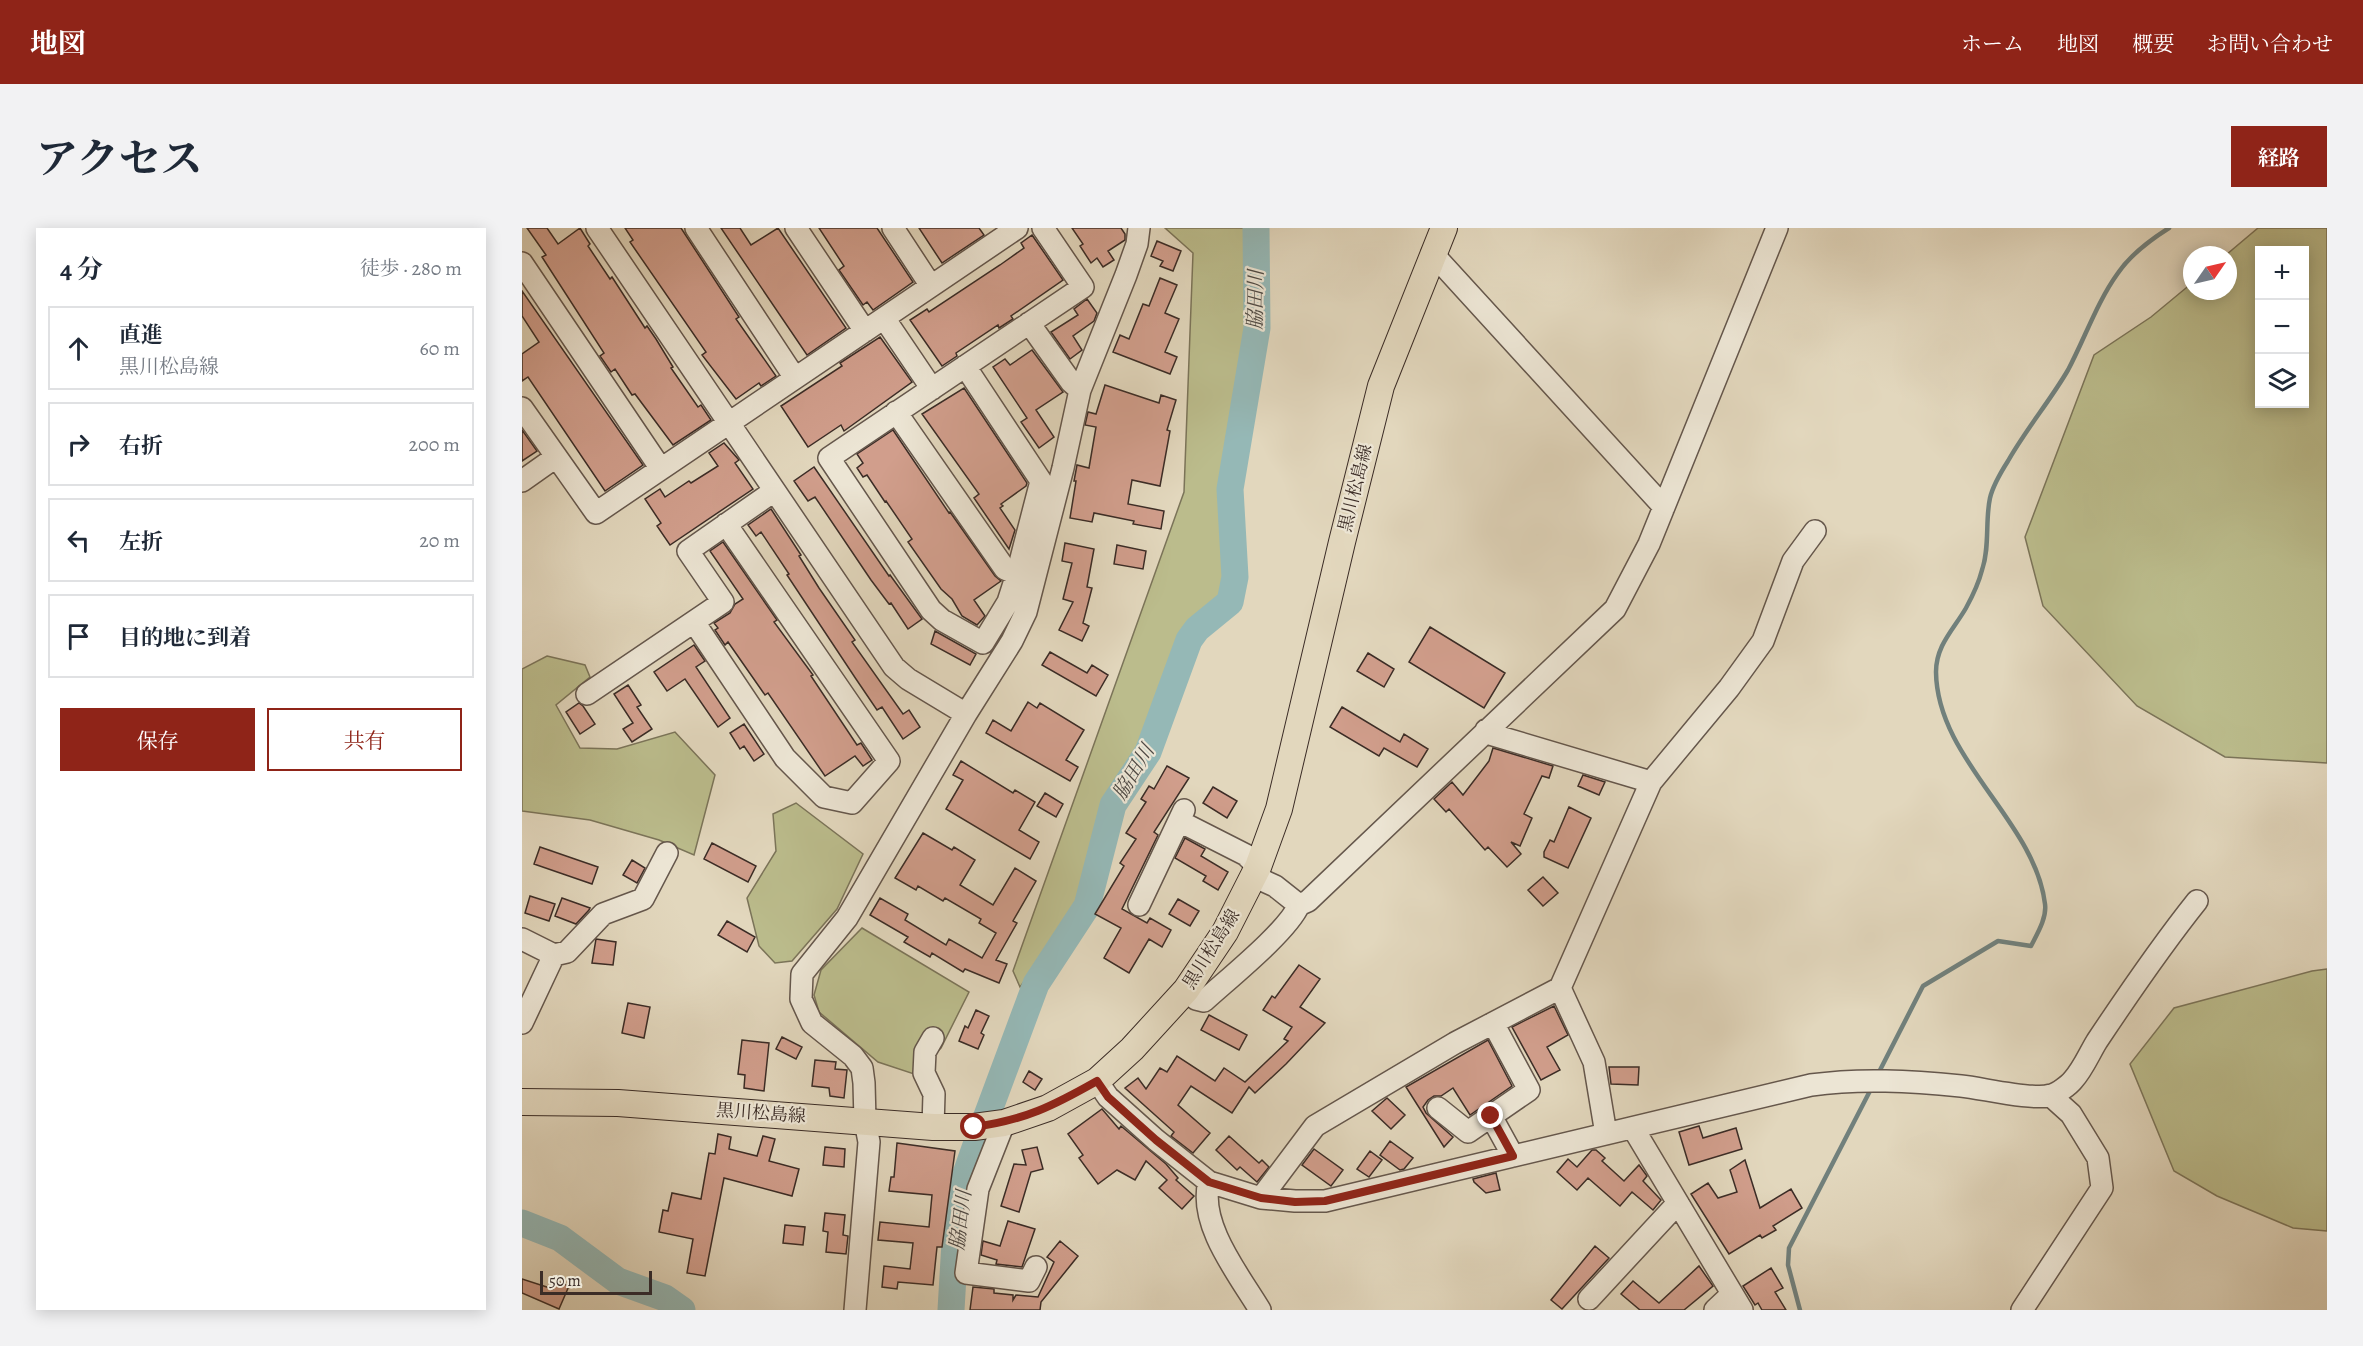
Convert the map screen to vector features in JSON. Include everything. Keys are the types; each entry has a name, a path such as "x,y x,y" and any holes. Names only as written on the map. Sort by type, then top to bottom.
{"main road":[{"name":"黒川松島線","path":"522,1102 618,1103 974,1127 1004,1123 1048,1108 1097,1081 1132,1049 1186,990 1225,932 1255,872 1279,809 1381,386 1432,253 1444,228"}],"street":[{"path":"597,228 894,667 908,680 966,714"},
{"path":"696,228 795,378"},
{"path":"796,228 865,331"},
{"path":"893,228 931,286"},
{"path":"965,366 1041,481 1008,602 983,643 942,620 931,610 829,458 1083,286 1043,228"},
{"path":"855,1310 869,1142 865,1121 862,1068 853,1056 812,1023 801,999 802,974 847,918 966,714 1012,641 1026,612 1064,468 1080,390 1126,275 1137,244 1139,228"},
{"path":"1299,905 1308,901 1615,609 1649,544 1777,228"},
{"path":"522,408 596,513 931,286 1003,232"},
{"path":"1432,253 1664,507"},
{"path":"522,263 661,469"},
{"path":"884,318 932,389"},
{"path":"1029,323 1071,382 1080,390"},
{"path":"896,412 1005,569 1017,574"},
{"path":"522,481 556,457"},
{"path":"587,694 723,602 688,551 774,491"},
{"path":"694,622 785,758 824,796 852,803 889,761 726,524"},
{"path":"1261,1198 1315,1126 1493,1023 1560,988 1651,782 1729,688 1763,641 1793,561 1815,531"},
{"path":"1486,730 1493,735 1651,782"},
{"path":"1139,905 1181,815 1246,855 1255,872 1299,905"},
{"path":"522,939 554,955 567,952 603,914 644,899 667,853"},
{"path":"1097,1081 1108,1097 1156,1140 1209,1182 1261,1198 1295,1202 1325,1201 1811,1085 1838,1081 1961,1086 2027,1096 2051,1096 2072,1082 2096,1042 2147,970 2157,952 2197,901"},
{"path":"1186,990 1196,999 1204,1001 1274,936 1296,913 1299,905"},
{"path":"522,1023 554,955"},
{"path":"1560,988 1594,1062 1606,1134"},
{"path":"1438,1108 1468,1132 1529,1090 1493,1023"},
{"path":"933,1038 925,1052 924,1073 934,1094 933,1126"},
{"path":"2022,1310 2102,1188 2098,1158 2071,1114 2051,1096"},
{"path":"1491,1116 1513,1156"},
{"path":"1004,1123 978,1189 966,1273 1029,1281 1036,1267"},
{"path":"1633,1128 1737,1302 1714,1310"},
{"path":"1209,1182 1206,1194 1215,1234 1260,1310"},
{"path":"1589,1299 1678,1203"}],"green space":[{"path":"1165,228 1250,228 1251,327 1225,489 1229,595 1188,632 1083,903 1020,987 1013,971 1184,492 1193,253"},
{"path":"2258,228 2327,228 2327,763 2225,757 2137,706 2043,606 2025,537 2094,355 2151,317 2183,290 2183,300 2237,300 2237,246"},
{"path":"547,656 585,665 590,677 556,705 580,748 617,749 675,732 715,775 694,855 659,840 590,820 522,811 522,669"},
{"path":"796,803 863,854 837,909 792,961 775,963 759,946 747,898 776,851 773,814"},
{"path":"862,928 969,992 941,1048 914,1074 878,1062 819,1012 814,995 821,970"},
{"path":"2327,969 2327,1231 2293,1228 2217,1196 2174,1171 2130,1064 2174,1008"}],"building":[{"path":"527,228 547,228 558,244 580,228 590,244 588,246 610,279 612,277 645,328 647,326 656,339 673,367 671,368 698,407 701,405 711,420 673,445 635,394 632,395 615,369 611,372 600,356 604,353 542,257 546,255"},
{"path":"625,228 681,228 739,317 736,319 776,376 761,386 759,383 736,399 702,355 706,352 630,242 633,240"},
{"path":"721,228 740,228 751,245 778,228 846,328 807,355"},
{"path":"819,228 877,228 913,282 873,310 867,302 863,305 839,270 844,266"},
{"path":"919,228 979,228 984,235 942,263"},
{"path":"1072,228 1121,228 1125,234 1125,240 1108,251 1114,260 1103,267 1097,258 1091,263 1080,246 1083,244"},
{"path":"1032,235 1063,280 1011,316 1013,319 999,328 998,325 956,353 957,356 942,366 910,320 927,309 929,312 1000,265 1024,248 1021,243"},
{"path":"1157,241 1181,251 1173,271 1160,266 1163,261 1151,256"},
{"path":"1160,278 1177,285 1165,313 1179,319 1165,352 1177,357 1170,374 1113,352 1120,335 1129,339 1143,304 1149,306"},
{"path":"522,291 643,465 605,491 528,377 522,381 522,354 539,342 522,316"},
{"path":"1087,299 1097,313 1094,321 1073,336 1082,350 1070,359 1051,332 1078,315 1074,309"},
{"path":"880,337 912,382 844,431 841,425 808,447 781,406 842,366 840,363"},
{"path":"1032,350 1063,392 1036,410 1054,437 1039,448 1021,422 1027,418 993,367 1005,359 1010,365"},
{"path":"1105,385 1159,403 1161,395 1176,400 1167,430 1170,431 1160,486 1132,480 1128,504 1164,511 1161,529 1094,513 1092,522 1070,518 1077,465 1089,468 1096,427 1085,425 1088,412 1096,414"},
{"path":"964,388 1027,483 1001,504 1003,506 1000,508 1015,530 1009,549 974,498 979,494 922,414"},
{"path":"522,430 537,451 522,461"},
{"path":"893,430 949,513 1001,581 974,600 985,616 977,625 962,616 952,599 941,589 908,542 912,539 886,501 867,475 863,477 857,468 863,463 857,454"},
{"path":"724,443 739,460 735,463 753,489 670,545 657,526 661,523 645,499 660,489 665,497 718,466 709,453"},
{"path":"814,467 889,576 922,619 908,629 891,603 889,604 871,580 815,497 808,501 794,481"},
{"path":"771,509 819,588 855,640 852,642 903,714 909,710 920,727 903,739 882,707 877,710 761,532 756,536 748,525"},
{"path":"723,542 777,620 774,622 813,675 811,676 857,745 861,743 872,760 863,766 855,756 825,776 768,693 765,695 728,642 725,645 715,630 718,628 714,623 730,613 735,604 743,599 710,551"},
{"path":"1065,543 1094,549 1087,587 1092,588 1083,623 1089,626 1082,641 1059,630 1073,602 1063,599 1072,563 1062,561"},
{"path":"1117,545 1146,551 1143,569 1114,564"},
{"path":"1430,627 1505,673 1484,708 1409,662"},
{"path":"935,631 976,654 970,665 931,644"},
{"path":"694,645 705,661 696,667 730,718 718,727 685,679 667,691 654,672"},
{"path":"1050,652 1087,673 1092,665 1108,675 1096,696 1042,665"},
{"path":"1368,653 1394,669 1384,687 1357,671"},
{"path":"628,685 641,705 637,707 652,729 632,742 623,729 633,723 614,694"},
{"path":"1028,702 1037,708 1040,703 1084,730 1066,760 1078,767 1070,781 986,733 993,720 1011,731"},
{"path":"579,703 595,724 580,734 566,712"},
{"path":"1342,707 1400,742 1404,734 1428,749 1417,767 1384,748 1379,756 1330,727"},
{"path":"744,724 764,754 754,761 744,746 740,749 730,733"},
{"path":"1493,748 1553,766 1549,778 1542,776 1524,814 1532,818 1520,846 1511,842 1521,854 1507,867 1488,847 1485,850 1449,809 1446,812 1434,799 1452,782 1463,795 1489,761"},
{"path":"961,761 1013,793 1015,790 1035,802 1019,830 1039,842 1030,859 946,809 963,780 953,775"},
{"path":"1167,766 1189,778 1154,832 1158,835 1122,909 1147,923 1150,918 1171,930 1162,947 1149,939 1129,973 1104,958 1121,928 1095,914 1124,866 1120,863 1136,839 1126,833 1146,802 1141,799 1149,786 1154,789"},
{"path":"1583,775 1605,782 1599,795 1578,786"},
{"path":"1213,787 1237,801 1227,818 1203,803"},
{"path":"1045,793 1063,804 1056,817 1037,806"},
{"path":"1569,807 1591,818 1568,868 1544,857 1544,852 1550,840 1554,842"},
{"path":"923,833 952,850 954,847 975,860 960,885 993,905 1015,868 1036,881 1013,921 1017,923 996,960 1007,964 999,983 965,969 963,972 932,953 930,957 904,942 908,937 870,915 880,898 908,914 905,920 946,945 949,939 982,958 996,933 979,923 981,919 945,898 943,901 918,886 916,890 895,878"},
{"path":"1185,838 1205,849 1201,856 1228,872 1218,890 1203,881 1206,876 1175,858"},
{"path":"712,843 756,866 748,882 704,859"},
{"path":"540,847 598,867 592,884 534,864"},
{"path":"632,860 645,868 637,883 623,875"},
{"path":"1543,877 1558,893 1543,906 1528,890"},
{"path":"530,896 555,904 549,921 525,913"},
{"path":"562,898 590,908 576,924 555,916"},
{"path":"1178,899 1199,911 1190,926 1169,914"},
{"path":"727,921 755,937 747,952 718,935"},
{"path":"596,939 616,942 613,965 592,963"},
{"path":"1299,965 1320,979 1300,1007 1325,1023 1255,1093 1249,1087 1232,1113 1191,1086 1178,1105 1210,1133 1193,1153 1171,1136 1174,1132 1125,1088 1138,1078 1146,1089 1160,1068 1167,1072 1177,1056 1215,1081 1224,1068 1245,1082 1288,1041 1284,1039 1292,1027 1263,1010 1272,996 1275,998"},
{"path":"628,1003 650,1007 644,1038 622,1033"},
{"path":"1554,1006 1568,1035 1547,1047 1560,1070 1541,1080 1512,1027"},
{"path":"976,1010 989,1016 981,1033 984,1035 978,1049 959,1041 965,1026 968,1028"},
{"path":"1209,1015 1247,1035 1239,1050 1201,1030"},
{"path":"782,1037 802,1047 796,1059 776,1049"},
{"path":"742,1040 769,1043 764,1091 744,1088 745,1075 738,1074"},
{"path":"1488,1040 1512,1086 1470,1115 1453,1088 1441,1096 1434,1096 1428,1100 1423,1107 1426,1113 1453,1137 1444,1147 1406,1087"},
{"path":"815,1060 836,1062 835,1069 847,1070 844,1098 830,1096 829,1088 812,1086"},
{"path":"1609,1067 1639,1067 1638,1085 1611,1084"},
{"path":"1029,1071 1042,1079 1035,1090 1023,1082"},
{"path":"1387,1098 1405,1115 1391,1129 1372,1111"},
{"path":"1102,1109 1119,1129 1121,1126 1166,1164 1178,1178 1176,1180 1194,1196 1182,1209 1159,1188 1167,1180 1146,1161 1135,1180 1117,1170 1098,1184 1079,1158 1083,1155 1068,1134"},
{"path":"1699,1126 1703,1138 1736,1128 1742,1149 1689,1165 1679,1132"},
{"path":"718,1134 731,1137 729,1149 757,1156 763,1136 775,1139 769,1161 799,1169 792,1196 724,1178 705,1276 687,1273 693,1239 659,1232 663,1210 668,1211 672,1193 701,1199 709,1153 715,1154"},
{"path":"1229,1136 1259,1163 1262,1160 1269,1167 1257,1182 1240,1167 1237,1170 1216,1150"},
{"path":"1390,1141 1413,1158 1404,1169 1400,1170 1380,1155"},
{"path":"897,1143 955,1151 942,1247 937,1247 933,1285 898,1282 897,1289 882,1287 884,1266 910,1269 913,1243 878,1240 880,1222 929,1227 932,1195 889,1191 891,1177 894,1177"},
{"path":"825,1147 845,1149 844,1167 823,1165"},
{"path":"1037,1147 1043,1169 1031,1172 1019,1212 1001,1206 1014,1164 1026,1165 1022,1150"},
{"path":"1314,1149 1343,1170 1331,1186 1302,1165"},
{"path":"1592,1150 1596,1150 1605,1158 1602,1161 1624,1181 1639,1165 1647,1176 1643,1181 1661,1200 1653,1210 1632,1192 1620,1206 1588,1178 1577,1190 1557,1172 1568,1159 1577,1167"},
{"path":"1370,1151 1382,1160 1369,1177 1357,1169"},
{"path":"1745,1160 1760,1208 1791,1189 1802,1208 1773,1226 1776,1230 1762,1238 1760,1235 1729,1254 1691,1194 1708,1183 1718,1198 1737,1192 1730,1170"},
{"path":"1496,1173 1500,1190 1486,1193 1473,1179"},
{"path":"825,1213 845,1215 843,1235 848,1236 846,1254 826,1252 828,1232 823,1231"},
{"path":"1008,1221 1035,1229 1022,1267 996,1264 997,1260 981,1255 983,1241 1000,1246"},
{"path":"785,1225 805,1227 803,1245 783,1243"},
{"path":"1060,1241 1078,1256 1041,1302 1040,1310 970,1310 973,1287 994,1289 994,1293 1013,1295 1013,1300 1016,1295 1038,1297 1054,1262 1047,1257"},
{"path":"1595,1246 1609,1258 1562,1309 1551,1300"},
{"path":"1699,1266 1713,1286 1684,1310 1640,1310 1621,1294 1633,1281 1659,1303"},
{"path":"1771,1268 1783,1288 1775,1292 1786,1310 1762,1310 1758,1303 1755,1305 1743,1286"},
{"path":"522,1279 553,1289 556,1281 569,1286 559,1309 522,1293"}],"waterway":[{"name":"脇田川","path":"951,1310 956,1225 961,1188 1036,984 1087,906 1113,805 1148,752 1189,640 1197,629 1230,602 1235,577 1230,489 1257,328 1256,228"},
{"path":"1878,1074 1923,986 1998,941 2031,946 2043,920 2045,904 2037,874 2024,845 1968,762 1952,734 1941,704 1936,672 1937,662 1942,645 1966,608 1981,575 1986,552 1988,516 1993,488 2022,438 2068,370 2097,308 2118,273 2141,248 2169,228"},
{"path":"1800,1310 1788,1265 1789,1248 1872,1087"},
{"name":"脇田川","path":"522,1223 560,1238 618,1281 665,1298 682,1310"}],"route":[{"path":"974,1127 1004,1123 1048,1108 1097,1081 1108,1097 1156,1140 1209,1182 1261,1198 1295,1202 1325,1201 1513,1156 1491,1116"}]}
